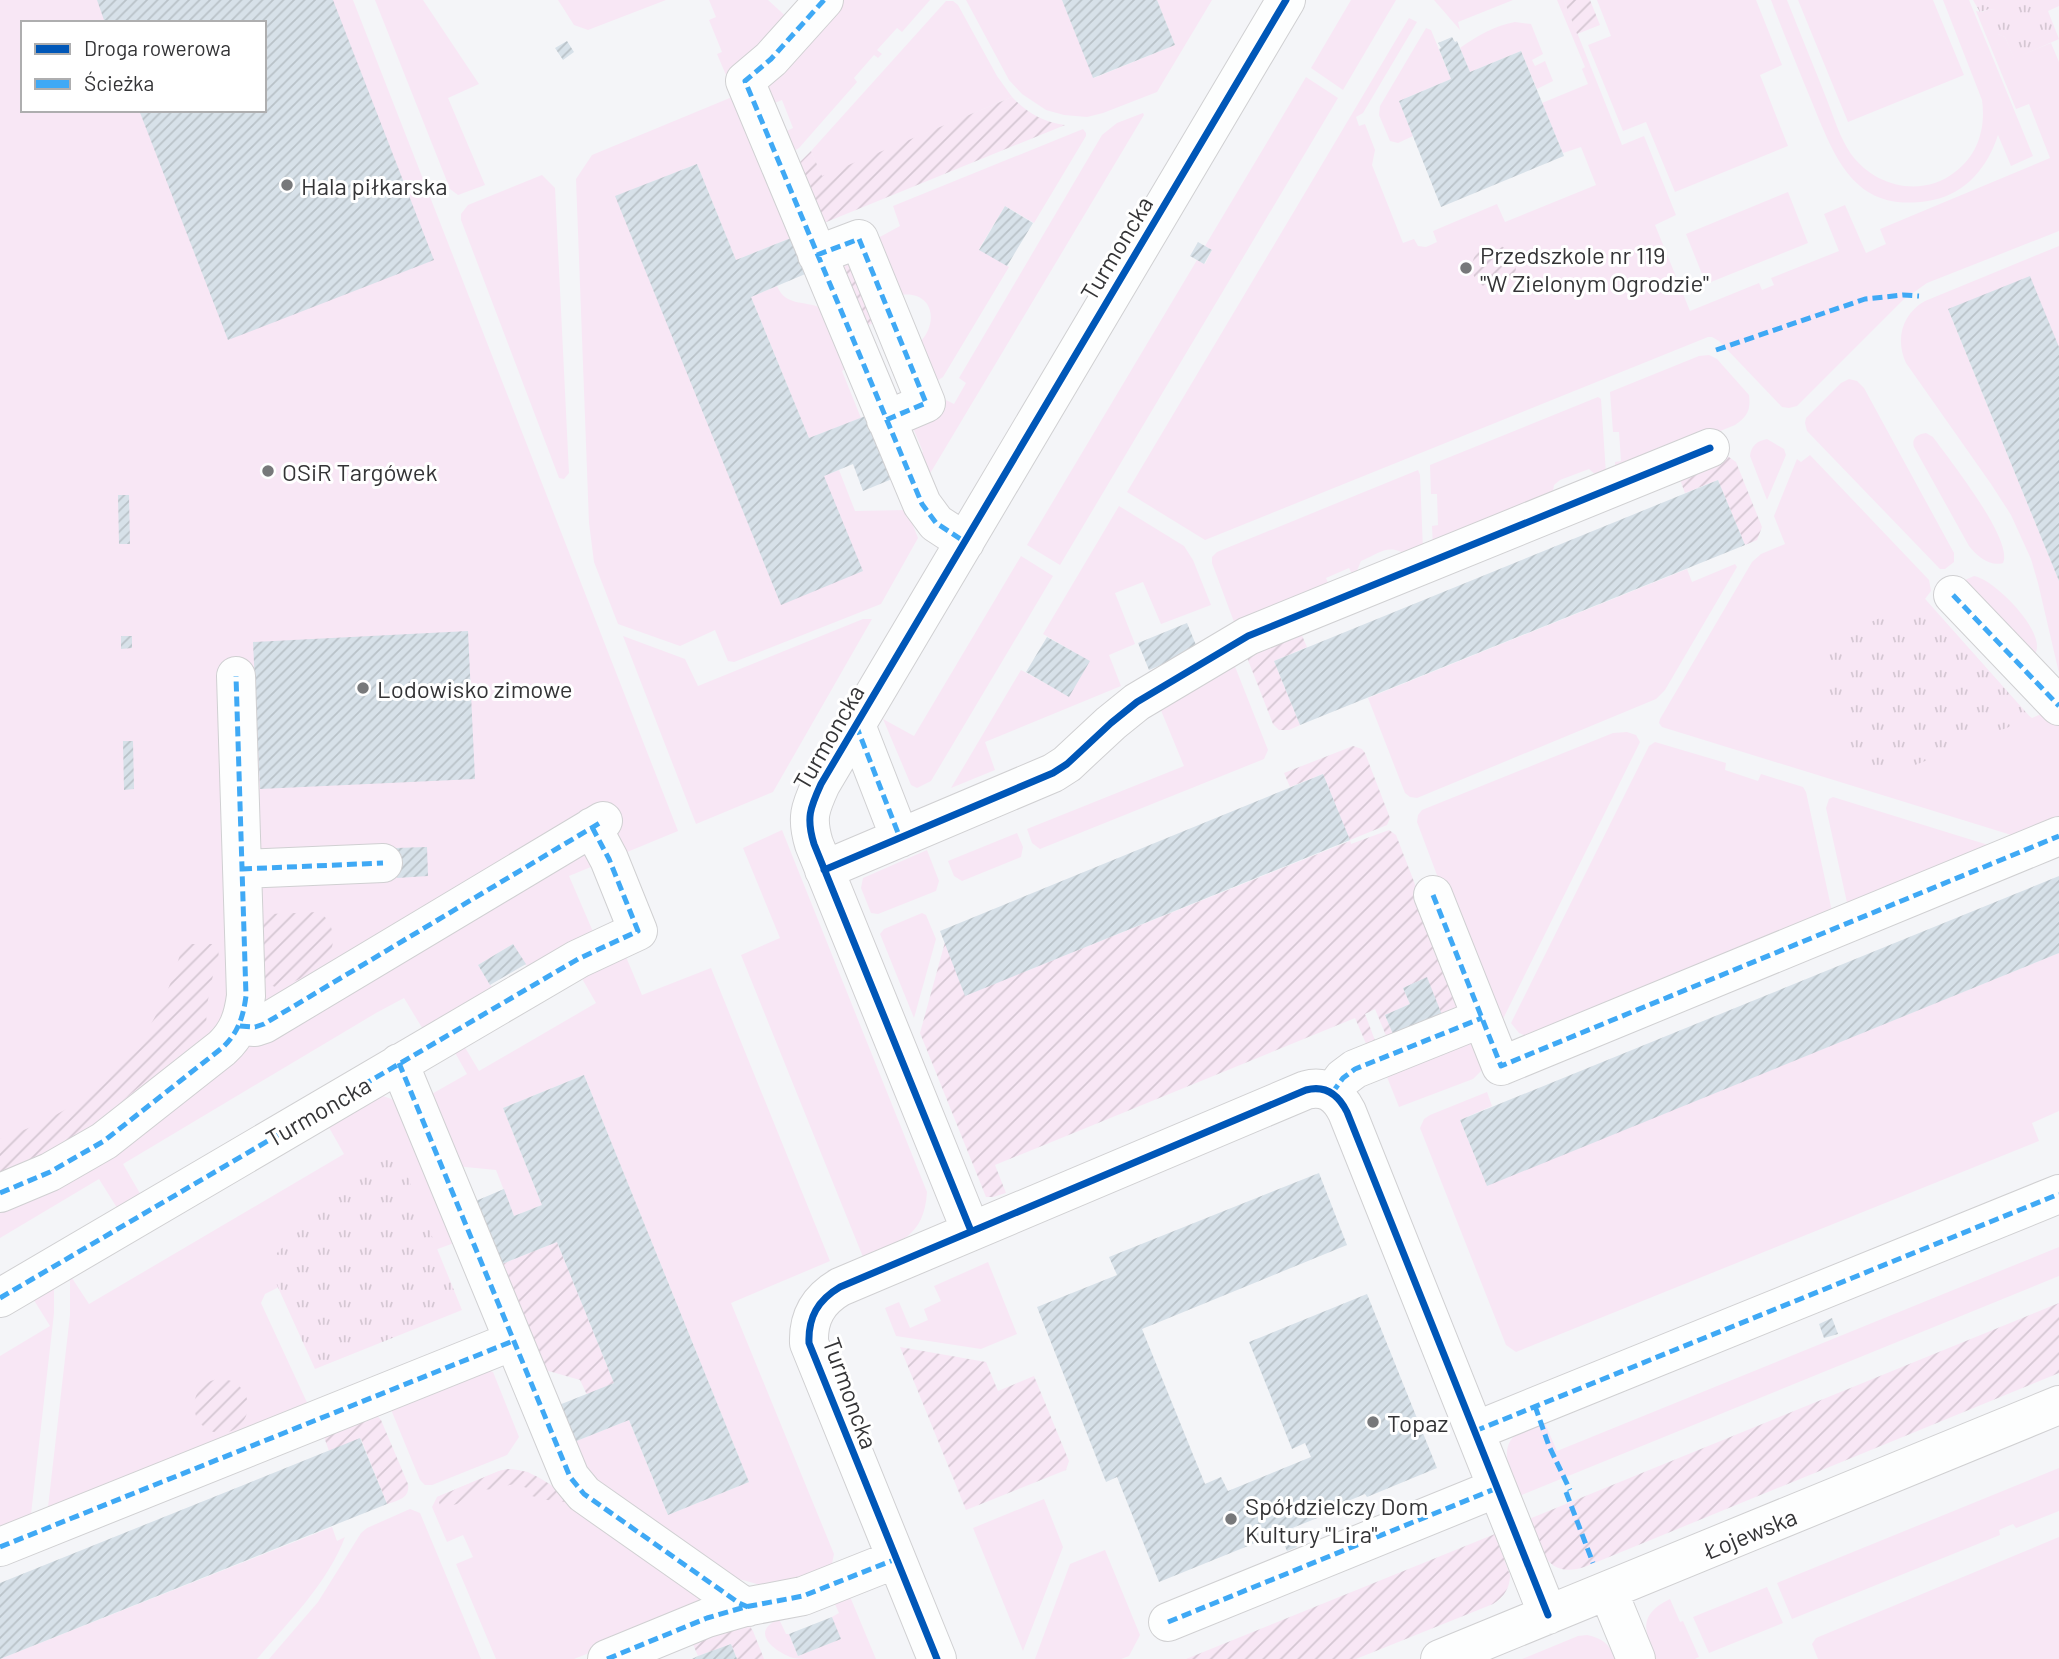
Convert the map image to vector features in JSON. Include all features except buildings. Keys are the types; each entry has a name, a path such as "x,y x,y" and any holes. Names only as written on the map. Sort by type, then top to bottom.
{"street":[{"path":"824,0 771,59 745,81 925,511 942,528 965,542"},
{"name":"Turmoncka","path":"937,1659 809,1343 811,1320 822,1300 840,1287 971,1231 824,870 809,827 810,807 821,784 1281,2"},
{"path":"824,870 1053,773 1067,764 1137,702 1248,636 1710,447"},
{"path":"1954,595 2059,706"},
{"path":"0,1193 50,1172 104,1141 222,1048 240,1026 246,996 236,676"},
{"path":"856,725 900,838"},
{"name":"Turmoncka","path":"0,1298 578,958 638,931 601,836 264,1024 255,1027 240,1026"},
{"path":"1433,895 1501,1066 2059,836"},
{"path":"242,869 383,863"},
{"path":"1332,1093 1354,1069 1482,1018"},
{"path":"399,1063 564,1466 575,1485 739,1604 748,1607"},
{"path":"971,1231 1306,1090 1319,1088 1332,1093 1347,1112 1548,1615"},
{"path":"1475,1431 2059,1194"},
{"path":"0,1547 513,1341"},
{"name":"Łojewska","path":"1440,1659 2059,1405"},
{"path":"1168,1622 1497,1488"},
{"path":"607,1659 707,1618 803,1596 896,1559"},
{"path":"1608,1591 1636,1659"}],"green space":[{"name":"OSiR Targówek","path":"0,0 353,0 678,831 569,876 594,934 528,968 513,944 478,965 494,991 424,1031 404,998 376,1013 123,1164 142,1197 119,1211 99,1179 0,1238"},
{"path":"375,0 423,0 479,84 448,98 485,185 458,195 450,189"},
{"path":"558,0 666,0 588,30 574,25"},
{"path":"709,0 768,0 791,21 729,82 717,54 722,52 709,20 716,17"},
{"path":"839,0 930,0 902,32 897,28 877,50 882,54 878,58 874,55 854,78 857,82 794,151 778,135 793,128 782,100 767,106 761,86"},
{"path":"966,0 1062,0 1094,78 1175,45 1157,0 1212,0 1157,92 1087,117 1046,110 1022,94 1009,80"},
{"path":"1351,0 1396,0 1343,90 1311,68"},
{"path":"1434,0 1513,0 1458,22 1460,30"},
{"name":"Przedszkole nr 119 \"W Zielonym Ogrodzie\"","path":"1557,0 1564,0 1622,145 1644,136 1676,215 1655,225 1690,311 1759,283 1762,290 1774,285 1771,278 1839,251 1824,214 1845,205 1866,253 1886,244 1880,229 2050,158 2029,104 2016,109 1976,11 1995,10 1998,34 2005,37 2014,58 2051,43 2059,62 2059,231 1927,283 1903,300 1797,406 1782,407 1719,341 1708,337 1205,540 1127,492 1409,18 1417,22 1363,113 1356,117 1359,126 1365,124 1375,150 1372,165 1403,243 1414,239 1418,246 1426,247 1437,242 1433,231 1497,204 1505,222 1596,185 1581,147 1563,153 1542,103 1588,84 1582,69 1585,67"},
{"path":"1564,0 1590,0 1600,25 1577,34"},
{"path":"1597,0 1756,0 1782,65 1760,75 1788,146 1675,192 1646,122 1623,131 1588,45 1611,36"},
{"path":"1771,0 1787,0 1851,154 1861,165 1886,181 1914,186 1928,185 1955,172 1969,158 1979,140 1983,121 1982,100 1943,0 1969,0 2033,156 2011,166 1998,135 1975,176 1966,185 1945,196 1905,203 1883,199 1865,190 1850,176 1828,139"},
{"path":"1798,0 1933,0 1964,75 1848,122"},
{"path":"1973,0 2059,0 2059,6 2048,11 2059,39 2014,59 2005,37 1996,33 1992,26 1991,19 1995,10 1980,12"},
{"path":"946,1 953,1 958,5 997,76 1012,97 822,177 811,151"},
{"path":"1515,22 1531,24 1543,54 1532,60 1535,66 1545,61 1553,81 1537,89 1521,51 1470,72 1460,48 1486,32"},
{"path":"1426,28 1431,30 1451,79 1399,101 1413,136 1398,143 1390,141 1379,115 1380,106"},
{"path":"1306,77 1338,98 1060,565 1027,545 1197,260 1205,264 1212,250 1205,246"},
{"path":"737,95 796,236 736,260 697,164 616,196 824,476 839,470 855,511 907,510 918,538 881,604 734,662 728,661 715,630 680,646 618,624 594,562 589,523 576,179 592,155"},
{"path":"1012,97 1036,116 1065,125 819,225 798,164 811,151 822,176"},
{"path":"1143,113 925,482 915,456 923,452 911,423 937,411 946,400 954,404 966,383 959,378 1102,135 1117,123"},
{"path":"1083,129 1086,136 1034,223 1005,206 979,249 1009,267 943,377 937,381 916,346 929,328 930,309 918,297 896,296 878,238 900,226 893,206"},
{"path":"542,175 555,188 569,473 564,479 559,478 461,220 461,214 468,205"},
{"path":"1788,192 1808,243 1706,284 1686,234"},
{"path":"1494,245 1503,246 1510,251 1515,258 1515,276 1510,283 1503,288 1494,289 1485,288 1478,283 1473,276 1472,267 1473,258 1478,251 1485,246"},
{"path":"2059,246 2059,347 1948,309 2059,581 2059,673 2031,559 2011,515 1906,363 1901,336 1906,320 1917,306 1925,301"},
{"path":"851,254 878,321 862,328 835,261"},
{"path":"777,286 790,300 821,308 848,367 842,371 861,418 809,438 751,297"},
{"path":"1709,355 1717,359 1749,395 1749,409 1743,419 1735,425 1615,474 1615,462 1621,461 1619,432 1613,432 1610,392 1699,356"},
{"path":"1849,379 1857,381 1864,388 1954,553 1954,562 1945,569 1940,569 1807,431 1806,418 1841,383"},
{"path":"1598,397 1601,399 1606,474 1599,478 1589,469 1560,480 1554,485 1552,498 1433,548 1432,526 1438,525 1437,494 1431,494 1430,465"},
{"path":"1926,433 1933,437 1965,480 1990,519 2004,552 2003,563 1989,562 1969,546 1914,447 1913,441 1916,437"},
{"path":"1767,439 1784,449 1786,455 1767,500 1750,456 1755,444"},
{"path":"1726,455 1736,462 1762,527 1757,540 1745,545 1718,480 1685,493 1679,477"},
{"path":"1810,455 1929,580 1931,591 1925,599 2029,716 2032,718 2048,711 2059,723 2059,826 2021,838 1662,727 1659,723 1752,562 1761,554 1785,544 1774,516 1797,459 1801,462"},
{"path":"1418,470 1423,550 1407,555 1394,550 1379,552 1361,561 1354,578 1349,568 1326,578 1331,590 1234,622 1212,563 1212,557 1217,552"},
{"path":"1119,506 1184,546 1193,560 1211,605 1161,624 1143,582 1115,593 1135,644 1109,655 1121,686 985,742 995,770 951,788 1021,670 1069,696 1089,661 1043,634"},
{"path":"1021,556 1053,576 931,781 917,788 911,785 883,719 914,736"},
{"path":"1735,564 1737,567 1665,690 1656,699 1417,798 1405,793 1368,698 1687,569 1692,582"},
{"path":"1974,576 1994,586 2017,608 2034,633 2037,645 2035,654 1963,584"},
{"path":"1925,599 2031,718 1866,785 1812,647"},
{"path":"863,619 872,619 773,792 696,824 623,636 685,659 698,686"},
{"path":"1300,631 1307,647 1274,661 1300,725 1289,730 1279,730 1273,724 1246,655"},
{"path":"1234,664 1268,750 1264,759 1040,849 1032,843 1027,829 1184,766 1160,708"},
{"path":"1627,732 1636,735 1640,742 1503,1019 1493,1024 1417,822 1418,815 1422,810 1613,733"},
{"path":"1655,742 1726,763 1725,770 1758,781 1761,774 1803,787 1833,916 1531,1038 1519,1033 1511,1023 1649,746"},
{"path":"1353,746 1365,753 1390,818 1387,825 1350,840 1351,844 1389,830 1396,835 1462,1006 1444,1020 1426,978 1403,988 1410,1004 1385,1015 1395,1039 1387,1038 1375,1009 1365,1014 1376,1043 1367,1046 1355,1018 995,1165 1006,1193 986,1197 920,1033 945,942 966,995 1350,841 1323,774 1290,787 1284,773"},
{"path":"1833,797 1998,848 1848,907 1826,808 1829,799"},
{"path":"782,830 927,1192 925,1207 915,1229 898,1242 863,1257 741,955 780,938 743,848"},
{"path":"1017,833 1023,847 1021,857 962,881 954,876 948,861"},
{"path":"927,850 939,881 936,891 878,914 871,913 861,888 863,878"},
{"path":"319,912 329,922 333,935 332,949 325,962 282,987 265,982 262,918 270,914"},
{"path":"922,913 926,915 936,939 914,1018 880,934 884,929"},
{"path":"183,944 218,944 219,962 213,975 206,1010 207,1032 83,1130 53,1148 0,1172 0,1139 36,1125 67,1108 95,1089 119,1067 157,1013"},
{"path":"624,952 642,995 711,968 830,1261 731,1303 834,1554 832,1564 771,1588 721,1574 582,1476 569,1444 629,1420 668,1515 749,1482 584,1075 503,1108 542,1205 514,1216 496,1170 455,1166 430,1095 467,1074 453,1049 463,1044 479,1071 596,1003 580,975"},
{"path":"2059,953 2059,1111 2032,1123 2039,1141 1516,1352 1506,1345 1420,1128 1424,1119 1487,1092 1492,1106 1460,1120 1487,1185"},
{"path":"1453,1041 1474,1043 1484,1068 1473,1079 1399,1107 1385,1072"},
{"path":"380,1095 400,1102 454,1243 397,1264 289,1282 265,1294 261,1303 310,1409 47,1516 70,1315 70,1275 89,1304 344,1154 327,1124"},
{"path":"392,1138 462,1310 315,1369 267,1263"},
{"path":"557,1242 614,1383 587,1395 580,1380 538,1368 497,1266"},
{"path":"2059,1247 2059,1276 1519,1496 1507,1455 1511,1439 1524,1430 1544,1421 1557,1451"},
{"path":"988,1262 1017,1334 981,1349 896,1336 885,1308 899,1302 910,1328 928,1320 924,1309 941,1301 934,1286"},
{"path":"54,1285 54,1313 30,1523 0,1535 0,1356 50,1326 32,1297"},
{"path":"2059,1303 2059,1373 1587,1566 1573,1570 1562,1569 1554,1566 1542,1551 1529,1519"},
{"path":"900,1347 986,1362 998,1391 1034,1376 1069,1461 1066,1470 966,1510"},
{"path":"488,1370 493,1372 519,1437 507,1455 432,1485 425,1485 420,1480 392,1408"},
{"path":"221,1379 240,1387 248,1406 240,1425 221,1433 202,1425 194,1406 202,1387"},
{"path":"375,1413 381,1420 408,1484 405,1495 387,1504 361,1439 329,1451 324,1437"},
{"path":"2059,1468 2059,1511 2016,1528 2013,1524 1999,1530 2000,1535 1792,1619 1777,1583"},
{"path":"508,1469 528,1472 700,1596 699,1604 689,1613 574,1659 496,1659 456,1564 473,1557 463,1535 447,1542 432,1507 437,1497"},
{"path":"508,1469 536,1476 576,1503 528,1495 530,1489 515,1484 504,1486 502,1490 477,1489 457,1504 441,1508 437,1497"},
{"path":"1044,1499 1063,1547 1023,1651 973,1528"},
{"path":"410,1509 420,1513 481,1659 269,1659 318,1602 361,1533"},
{"path":"332,1527 337,1541 345,1537 328,1571 257,1659 0,1659"},
{"path":"1495,1534 1510,1575 1506,1592 1493,1604 1356,1659 1186,1659"},
{"path":"2059,1537 2059,1659 1818,1659 1812,1644 1816,1638"},
{"path":"1105,1550 1140,1635 1129,1656 1121,1659 1035,1659 1070,1564"},
{"path":"1767,1587 1783,1623 1709,1653 1693,1617"},
{"path":"845,1597 851,1599 876,1659 793,1658 768,1641 766,1630 779,1619 798,1656 840,1639 832,1617 839,1613 834,1602"},
{"path":"1670,1599 1699,1657 1695,1659 1655,1659 1646,1625 1652,1611"},
{"path":"747,1622 764,1659 737,1659 731,1644 698,1656 692,1642"},
{"path":"1587,1635 1605,1642 1615,1659 1522,1659 1578,1636"}],"marked path":[{"path":"824,0 771,59 745,81 922,504 936,523 965,542"},
{"path":"817,255 859,239 926,403 886,420"},
{"path":"1716,350 1865,299 1919,296"},
{"path":"1953,595 2059,706"},
{"path":"0,1193 50,1172 104,1141 222,1048 239,1025 246,996 236,676"},
{"path":"856,725 900,838"},
{"path":"240,1026 255,1027 264,1024 603,821"},
{"path":"0,1298 578,959 638,931 609,859 592,827"},
{"path":"1433,895 1501,1066 2059,836"},
{"path":"242,869 383,863"},
{"path":"1332,1093 1343,1078 1355,1069 1482,1018"},
{"path":"399,1063 570,1477 584,1494 748,1607"},
{"path":"1475,1431 2059,1194"},
{"path":"0,1547 513,1341"},
{"path":"1535,1406 1549,1446 1570,1490"},
{"path":"1168,1622 1497,1488"},
{"path":"1566,1492 1593,1563"},
{"path":"607,1659 707,1618 745,1607 803,1596 896,1559"}],"cycle path":[{"path":"971,1231 814,844 810,827 812,807 821,784 1286,0"},
{"path":"824,870 1053,773 1067,764 1137,702 1248,636 1710,448"},
{"path":"937,1659 809,1343 810,1325 816,1310 840,1287 1313,1089 1330,1092 1347,1112 1548,1615"}],"place":[{"name":"Hala piłkarska","path":"287,185"},
{"name":"Przedszkole nr 119 \"W Zielonym Ogrodzie\"","path":"1466,268"},
{"name":"OSiR Targówek","path":"268,471"},
{"name":"Lodowisko zimowe","path":"363,688"},
{"name":"Topaz","path":"1373,1422"},
{"name":"Spółdzielczy Dom Kultury \"Lira\"","path":"1231,1519"}]}
